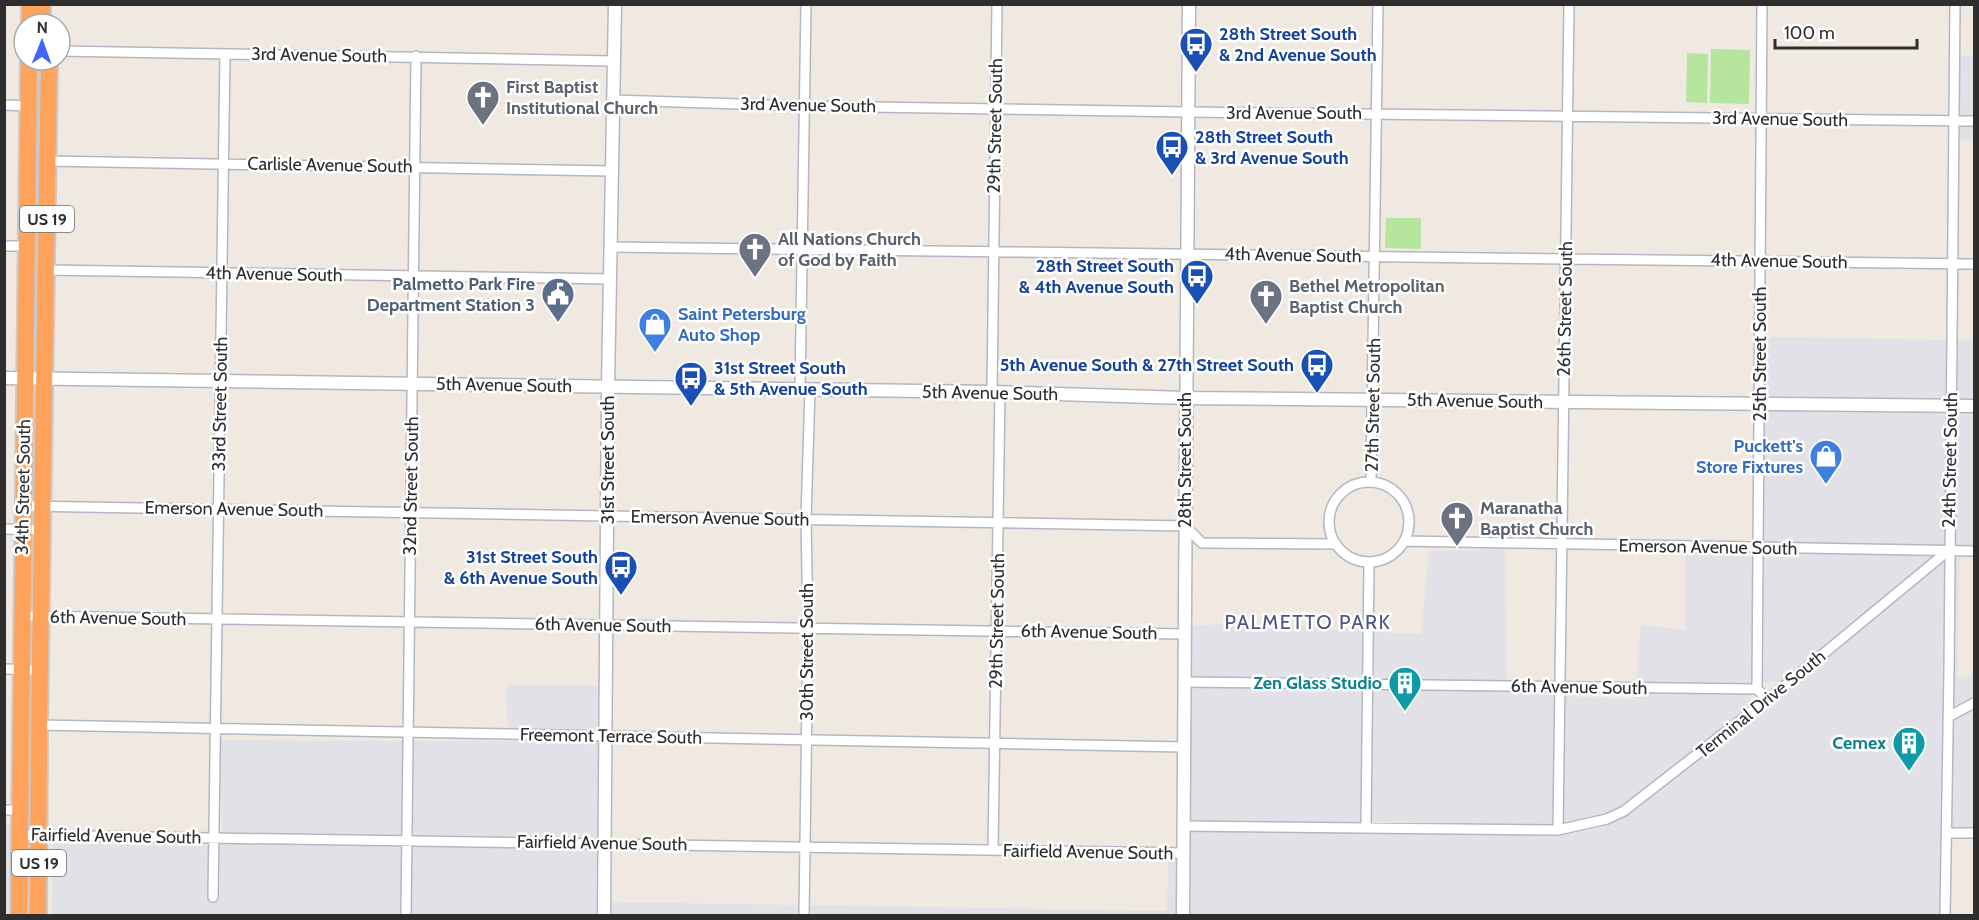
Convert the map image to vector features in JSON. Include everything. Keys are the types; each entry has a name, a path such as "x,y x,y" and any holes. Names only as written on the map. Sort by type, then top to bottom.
{"highway":[{"name":"34th Street South","path":"20,915 21,835 13,810 22,669 29,72"},
{"name":"34th Street South","path":"38,915 40,616 49,72"},
{"path":"29,106 41,121 40,171 48,183"}],"street":[{"name":"31st Street South","path":"604,915 608,387 615,4"},
{"name":"30th Street South","path":"804,915 808,628 803,249 806,4"},
{"name":"29th Street South","path":"993,850 998,523 994,252 997,4"},
{"name":"28th Street South","path":"1183,915 1189,4"},
{"name":"27th Street South","path":"1371,482 1378,4"},
{"name":"26th Street South","path":"1558,830 1569,4"},
{"name":"25th Street South","path":"1757,689 1762,4"},
{"name":"24th Street South","path":"1945,915 1955,4"},
{"name":"3rd Avenue South","path":"72,51 614,61"},
{"name":"33rd Street South","path":"213,897 225,54"},
{"name":"32nd Street South","path":"406,915 416,56"},
{"name":"3rd Avenue South","path":"614,100 804,106 1188,112 1974,121"},
{"path":"4,105 29,106"},
{"name":"Carlisle Avenue South","path":"48,160 612,171"},
{"path":"4,246 27,246"},
{"name":"4th Avenue South","path":"611,247 1974,264"},
{"name":"4th Avenue South","path":"46,270 610,279"},
{"name":"5th Avenue South","path":"4,378 996,392 1185,398 1974,406"},
{"name":"27th Street South","path":"1336,544 1329,526 1330,512 1336,500 1345,490 1358,484 1371,482 1384,485 1396,492 1404,502 1409,514 1409,528 1405,541"},
{"name":"Emerson Avenue South","path":"24,506 1185,526"},
{"path":"1185,526 1202,543 1336,544 1348,556 1358,561 1370,562 1390,556 1405,541"},
{"path":"4,529 42,530"},
{"name":"Emerson Avenue South","path":"1405,541 1974,551"},
{"name":"Terminal Drive South","path":"1558,830 1585,826 1624,811 1767,699 1949,550"},
{"path":"1366,828 1370,562"},
{"name":"6th Avenue South","path":"22,616 1185,634"},
{"path":"4,669 40,670"},
{"name":"6th Avenue South","path":"1184,682 1757,689"},
{"path":"1757,689 1767,699"},
{"path":"1948,717 1974,703"},
{"name":"Freemont Terrace South","path":"39,725 1184,747"},
{"name":"Fairfield Avenue South","path":"13,810 40,810"},
{"name":"Fairfield Avenue South","path":"1183,826 1558,830"},
{"path":"1947,833 1974,833"},
{"name":"Fairfield Avenue South","path":"21,835 1183,853"}],"shaded area":[{"path":"1974,55 1974,115 1959,115 1959,56"},
{"path":"1958,126 1974,126 1974,141 1958,140"},
{"path":"1765,337 1947,340 1946,400 1764,397"},
{"path":"1974,339 1974,400 1956,400 1957,340"},
{"path":"1764,408 1946,411 1944,545 1763,542"},
{"path":"1956,411 1974,411 1974,545 1954,545"},
{"path":"1505,549 1507,680 1374,679 1374,632 1421,634 1429,551"},
{"path":"1685,552 1753,556 1752,683 1636,682 1641,625 1685,630"},
{"path":"1763,553 1934,555 1780,682 1762,683"},
{"path":"1954,556 1960,556 1957,676 1963,681 1974,672 1974,697 1953,708"},
{"path":"1944,561 1940,915 1188,916 1188,831 1554,836 1609,825 1627,815 1756,715 1761,694 1785,692"},
{"path":"1241,623 1364,631 1364,679 1189,677 1190,626"},
{"path":"506,685 601,685 601,731 508,729"},
{"path":"1189,688 1364,690 1361,822 1188,820"},
{"path":"1374,690 1507,691 1555,695 1553,824 1371,822"},
{"path":"1635,693 1751,694 1749,707 1622,806 1606,814 1563,823 1565,696 1634,700"},
{"path":"1974,708 1974,828 1952,828 1953,720"},
{"path":"220,740 403,741 402,835 222,832"},
{"path":"413,741 600,742 600,838 412,835"},
{"path":"5,823 11,824 8,916 4,915"},
{"path":"53,843 402,846 401,915 52,916"},
{"path":"412,846 599,849 599,915 411,916"},
{"path":"1168,858 1178,859 1178,915 809,916 809,905 1167,911"},
{"path":"609,902 799,905 799,915 609,916"}],"green space":[{"path":"1711,49 1750,50 1749,104 1710,103"},
{"path":"1687,53 1708,54 1707,103 1686,102"},
{"path":"1386,218 1421,218 1421,249 1385,248"}],"place":[{"name":"28th Street South & 2nd Avenue South","path":"1196,73"},
{"name":"First Baptist Institutional Church","path":"483,126"},
{"name":"28th Street South & 3rd Avenue South","path":"1172,176"},
{"name":"All Nations Church of God by Faith","path":"755,278"},
{"name":"28th Street South & 4th Avenue South","path":"1197,305"},
{"name":"Palmetto Park Fire Department Station 3","path":"558,323"},
{"name":"Bethel Metropolitan Baptist Church","path":"1266,325"},
{"name":"Saint Petersburg Auto Shop","path":"655,353"},
{"name":"5th Avenue South & 27th Street South","path":"1317,394"},
{"name":"31st Street South & 5th Avenue South","path":"691,407"},
{"name":"Puckett's Store Fixtures","path":"1826,485"},
{"name":"Maranatha Baptist Church","path":"1457,547"},
{"name":"31st Street South & 6th Avenue South","path":"621,596"},
{"name":"Zen Glass Studio","path":"1405,712"},
{"name":"Cemex","path":"1909,772"}],"district":[{"name":"PALMETTO PARK","path":"1308,622"}]}
